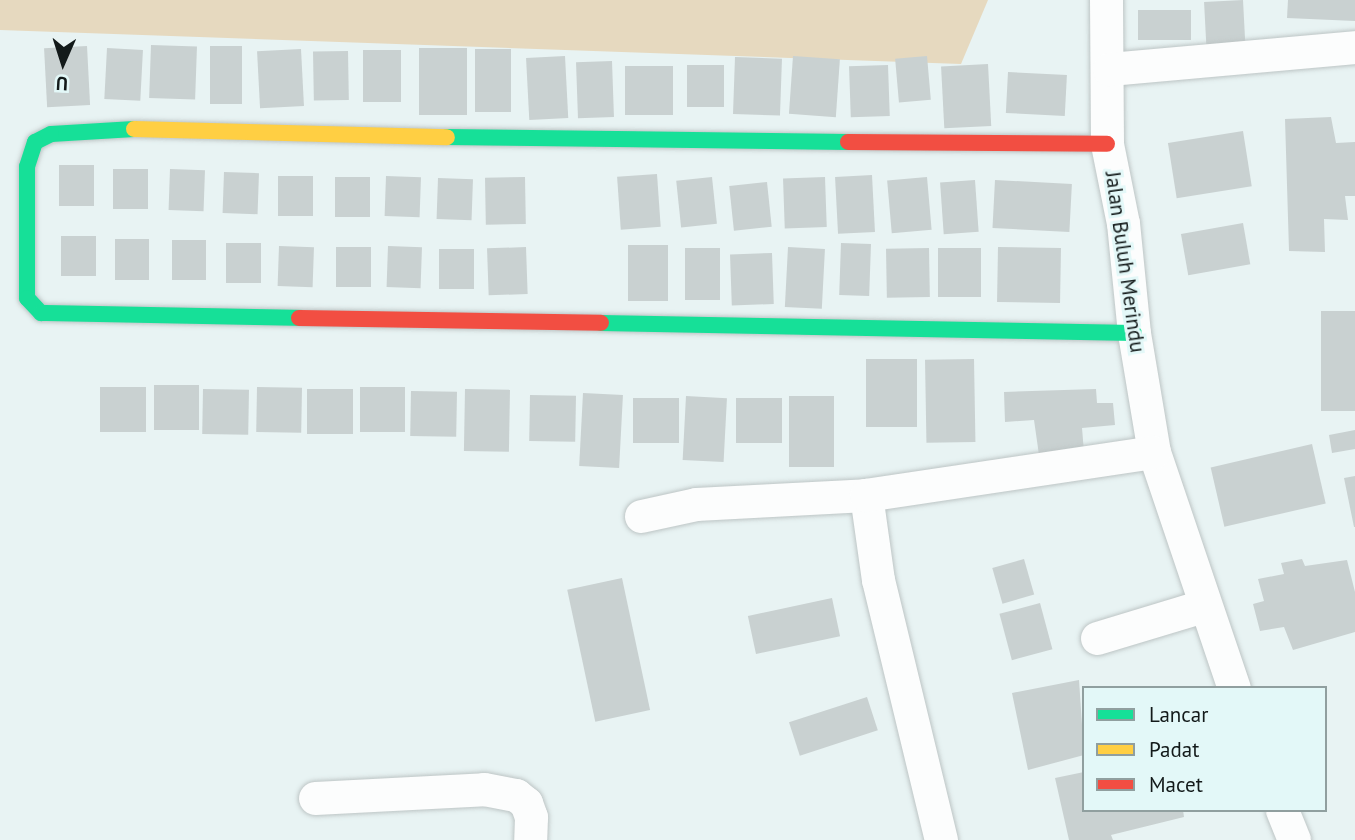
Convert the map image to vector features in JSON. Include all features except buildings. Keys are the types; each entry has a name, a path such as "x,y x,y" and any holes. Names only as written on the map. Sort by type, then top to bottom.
{"street":[{"name":"Jalan Buluh Merindu","path":"1106,0 1109,69 1107,144 1123,223 1134,333 1154,453 1203,606 1233,686"},
{"path":"1109,69 1355,47"},
{"path":"1107,144 506,139 123,130 51,134 35,142 27,167 27,299 41,313 1134,333"},
{"path":"641,516 696,504 866,495 1154,453"},
{"path":"866,495 878,580 933,837"},
{"path":"1097,638 1203,606"},
{"path":"315,798 484,789 516,795 526,803 531,817 530,840"},
{"path":"1283,812 1294,840"}],"shaded area":[{"path":"0,0 988,0 961,64 0,30"}],"traffic: fast":[{"path":"134,129 51,134 35,142 27,167 27,298 41,313 299,318"},
{"path":"447,137 848,142"},
{"path":"601,323 1134,333"}],"traffic: slow":[{"path":"134,129 447,137"}],"traffic: jam":[{"path":"848,142 1107,144"},
{"path":"299,318 601,323"}]}
